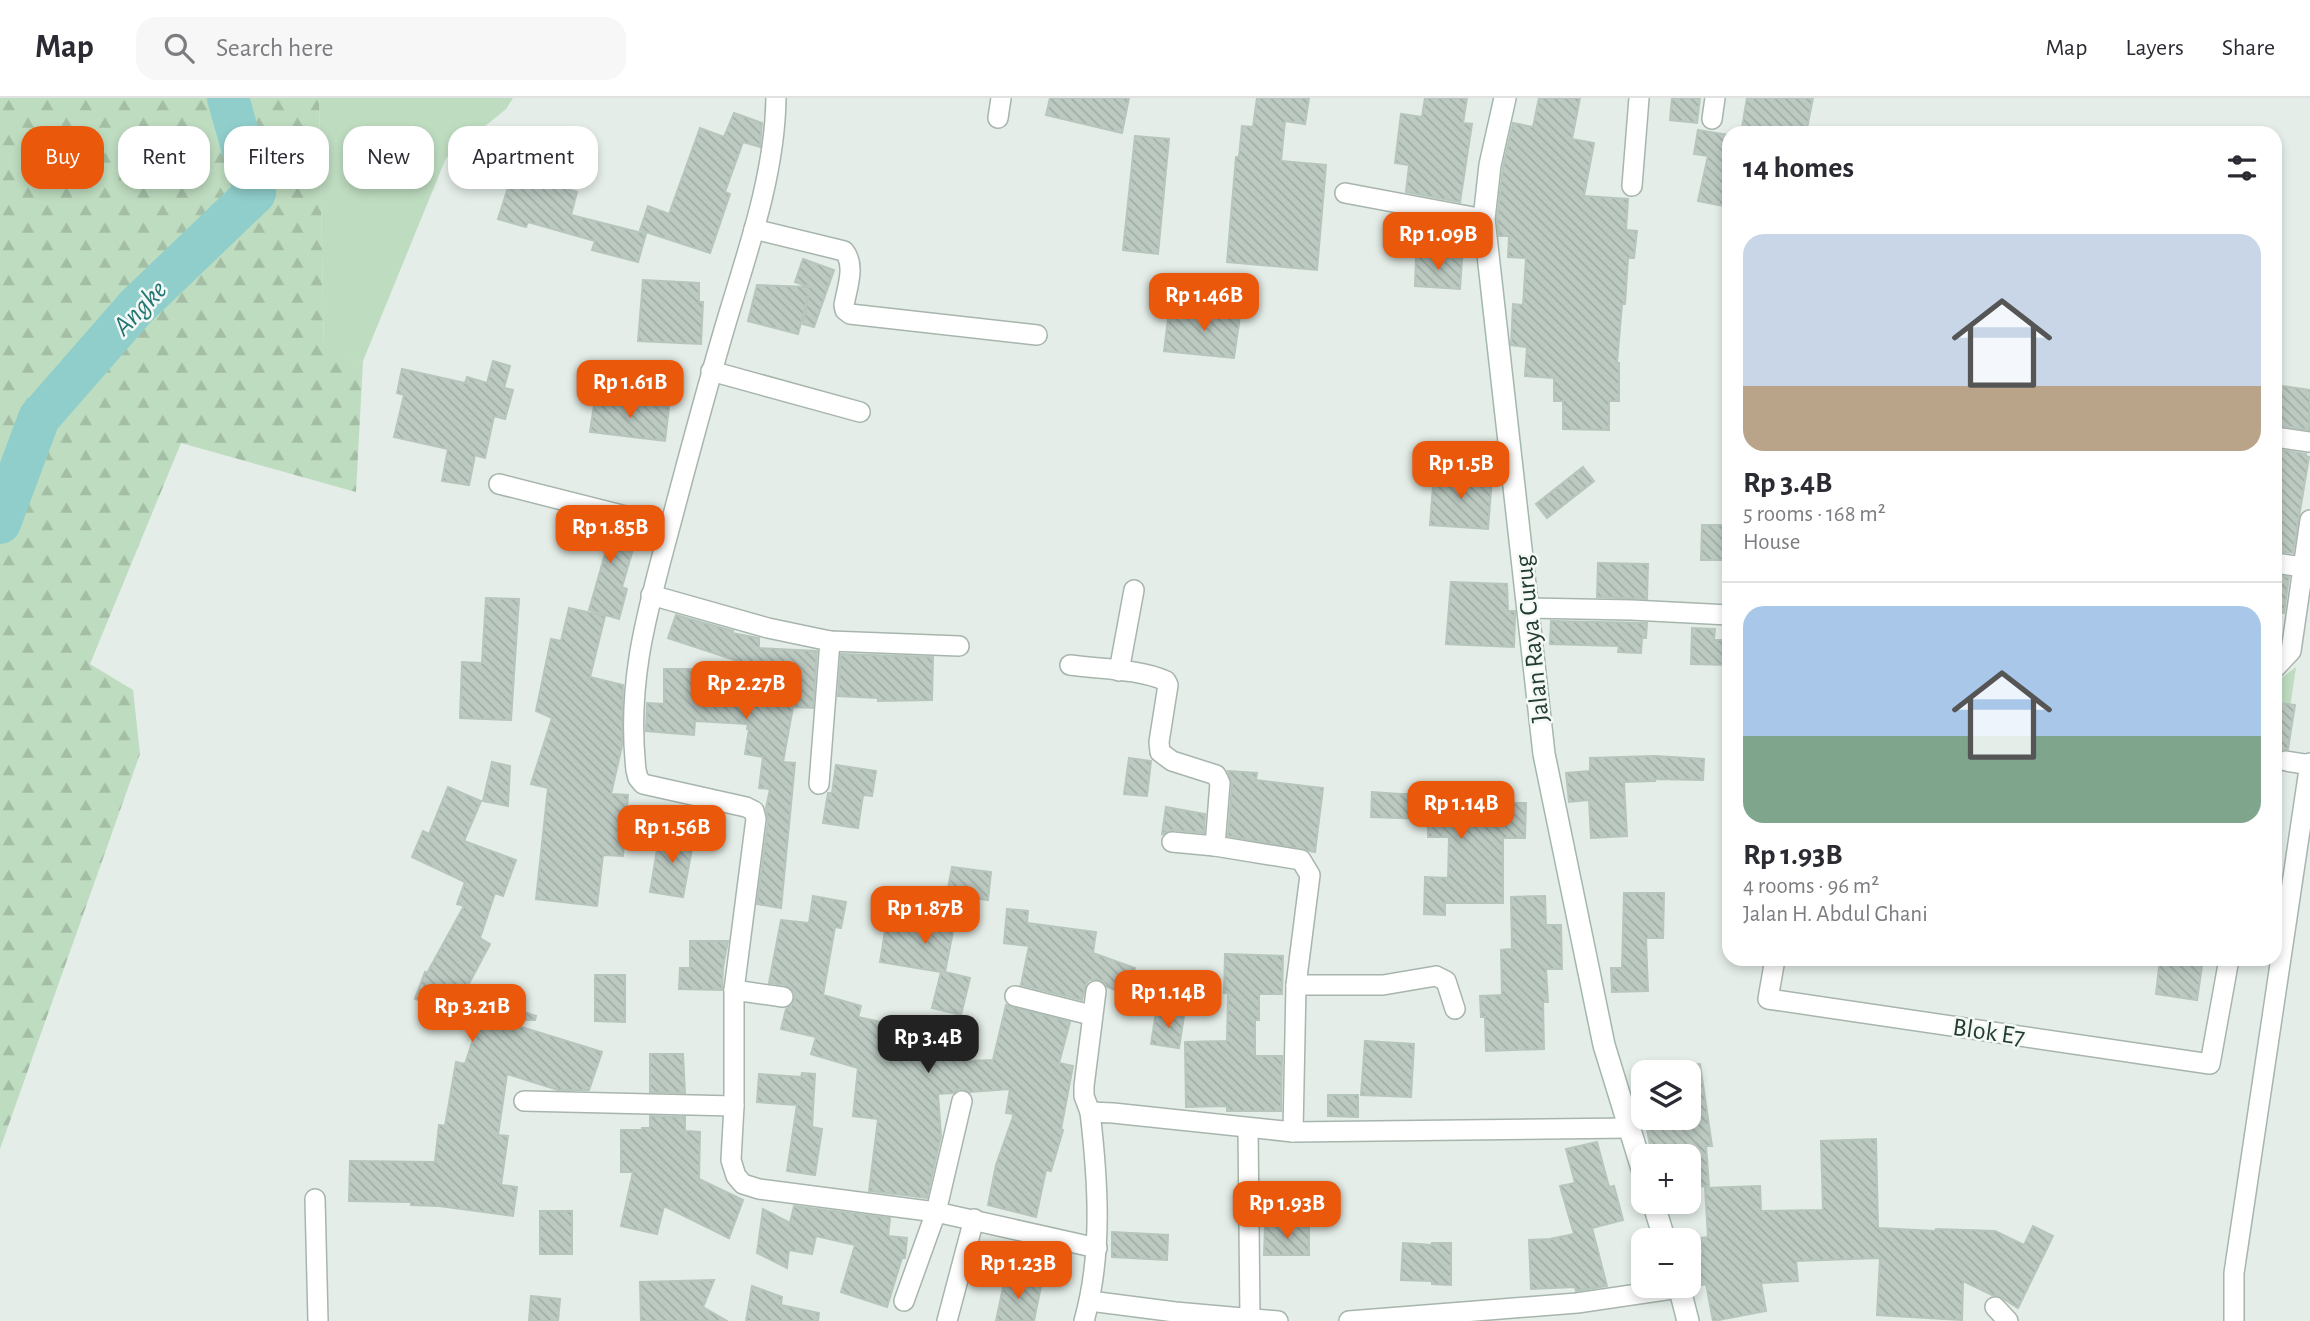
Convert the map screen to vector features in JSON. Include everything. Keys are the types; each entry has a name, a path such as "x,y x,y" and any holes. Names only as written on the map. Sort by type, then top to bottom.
{"main road":[{"name":"Jalan Raya Curug","path":"1505,98 1490,165 1484,219 1548,774 1604,1045 1635,1144"},
{"path":"1682,1298 1688,1321"}],"street":[{"path":"776,98 765,181 754,229 711,371 651,595 634,689 632,718 638,778 648,787 746,807 754,811 756,819 734,990 731,1160 736,1176 744,1184 759,1189 936,1212 1097,1248"},
{"path":"999,118 1001,98"},
{"path":"1632,186 1639,98"},
{"path":"1712,119 1715,98"},
{"path":"1345,193 1484,219"},
{"path":"754,229 844,251 850,258 845,305 845,310 850,314 1037,335"},
{"path":"711,371 860,412"},
{"path":"2282,437 2310,442"},
{"path":"499,484 669,527"},
{"path":"2282,661 2291,651 2310,520"},
{"path":"2282,564 2303,567"},
{"path":"1119,671 1134,590"},
{"path":"651,595 740,621 830,641 959,646"},
{"path":"1528,608 1722,615"},
{"path":"819,784 830,641"},
{"path":"1070,666 1158,677 1166,681 1168,685 1159,742 1160,752 1172,761 1216,775 1220,783 1215,846"},
{"path":"2282,952 2310,764 2286,761"},
{"path":"1172,842 1301,860 1307,865 1310,875 1296,985 1293,1132"},
{"name":"Blok E7","path":"1773,966 1768,999 2210,1064 2228,966"},
{"path":"2234,1321 2234,1273 2280,966"},
{"path":"1296,985 1383,985 1436,976 1446,981 1455,1009"},
{"path":"734,990 783,997"},
{"path":"1084,1321 1090,1301 1097,1248 1093,1139 1084,1086 1096,991"},
{"path":"1015,996 1091,1015"},
{"path":"524,1101 734,1106"},
{"path":"904,1301 936,1212 962,1101"},
{"path":"1090,1112 1293,1132 1630,1128"},
{"path":"1248,1128 1250,1319"},
{"path":"315,1199 318,1321"},
{"path":"947,1321 974,1219"},
{"path":"1349,1321 1431,1318 1577,1303 1631,1295"},
{"path":"1090,1301 1278,1321"}],"green space":[{"path":"0,98 319,98 320,126 224,126 224,189 321,189 324,354 363,361 356,492 181,443 90,664 133,690 140,754 0,1149"},
{"path":"319,98 513,98 506,109 485,126 448,126 448,156 434,187 434,126 343,126 343,189 433,189 363,361 324,355 321,189 329,189 329,126 320,126"},
{"path":"2296,667 2286,734 2282,738 2282,678"}],"building":[{"path":"1050,98 1129,98 1122,133 1046,115"},
{"path":"1257,98 1309,98 1305,124 1285,121 1281,161 1326,165 1317,270 1227,262 1236,157 1239,157 1242,126 1253,127"},
{"path":"1425,98 1467,98 1463,123 1472,124 1460,202 1406,192 1409,165 1395,163 1401,114 1422,117"},
{"path":"1539,98 1580,98 1572,139 1594,143 1584,196 1628,199 1626,230 1637,231 1634,258 1628,258 1625,304 1622,304 1617,363 1619,401 1609,401 1609,430 1563,429 1563,401 1554,401 1554,378 1525,376 1527,347 1511,345 1513,304 1523,305 1526,258 1508,257 1509,236 1499,236 1497,219 1503,167 1513,123 1533,127"},
{"path":"1672,98 1700,98 1697,123 1670,120"},
{"path":"1747,98 1813,98 1807,126 1742,126"},
{"path":"734,113 762,123 760,147 743,142 725,192 730,194 710,253 640,230 648,206 669,214 700,128 724,137"},
{"path":"1698,130 1722,134 1722,206 1698,201 1708,156 1694,154"},
{"path":"1135,136 1169,139 1158,254 1123,250"},
{"path":"508,189 567,189 577,192 571,215 646,234 638,262 592,250 595,241 528,222 526,227 498,219"},
{"path":"1416,256 1462,259 1460,289 1415,286"},
{"path":"803,259 834,270 814,327 803,324 808,296 798,334 748,321 757,285 810,287 795,282"},
{"path":"643,280 699,283 699,302 703,302 701,344 638,341"},
{"path":"1212,306 1241,309 1234,358 1164,351 1169,311 1211,316"},
{"path":"493,361 510,366 504,388 513,390 505,419 494,416 485,458 475,455 469,485 442,481 448,449 394,437 404,395 397,393 402,369 465,383 467,377 487,383"},
{"path":"2282,386 2310,390 2309,430 2282,426"},
{"path":"595,398 669,407 665,441 590,432"},
{"path":"2282,450 2306,454 2309,457 2293,553 2282,552"},
{"path":"1583,467 1594,481 1547,518 1536,504"},
{"path":"1434,473 1492,478 1488,529 1430,525"},
{"path":"585,518 638,532 622,587 627,589 619,619 589,610 607,547 579,539"},
{"path":"1702,525 1722,525 1722,560 1701,560"},
{"path":"1598,563 1648,564 1647,599 1597,597"},
{"path":"2282,576 2289,577 2282,613"},
{"path":"1451,582 1507,584 1508,611 1515,611 1514,647 1446,644"},
{"path":"486,598 519,599 511,720 460,718 462,662 482,663"},
{"path":"569,608 605,616 590,677 623,685 622,746 611,794 628,795 623,856 603,855 597,906 536,899 548,788 531,784 552,718 536,711 551,639 561,641"},
{"path":"676,615 733,631 732,633 759,638 759,648 817,651 813,708 793,707 783,762 795,763 781,908 757,904 770,789 759,788 763,757 745,754 748,724 695,721 694,735 646,731 647,703 664,704 664,669 695,669 695,691 733,693 734,669 762,669 668,638"},
{"path":"1551,621 1647,623 1646,638 1642,638 1641,653 1618,652 1619,646 1550,644"},
{"path":"1692,628 1715,629 1714,640 1722,640 1722,665 1691,664"},
{"path":"841,654 933,657 932,700 878,701 878,698 838,696"},
{"path":"2282,703 2295,705 2288,749 2282,750"},
{"path":"1655,756 1704,759 1703,780 1655,779 1624,782 1627,836 1591,838 1589,800 1569,802 1566,773 1590,771 1590,758"},
{"path":"1129,758 1151,761 1147,796 1124,794"},
{"path":"492,762 510,766 508,806 483,801"},
{"path":"836,765 876,771 872,796 863,795 858,828 823,823 828,793 832,793"},
{"path":"1228,771 1257,773 1256,780 1323,788 1315,852 1228,836 1232,784"},
{"path":"448,787 481,801 464,841 516,860 503,896 495,893 480,938 490,944 464,993 536,1016 535,1020 499,1020 602,1052 589,1090 558,1090 507,1074 498,1135 508,1136 501,1185 517,1187 513,1216 411,1205 411,1202 349,1201 350,1161 435,1162 439,1125 445,1126 456,1062 465,1064 479,1021 415,999 425,972 427,973 464,906 457,904 465,882 412,857 423,831 429,834"},
{"path":"1372,792 1503,794 1503,803 1526,803 1525,838 1503,838 1503,903 1445,903 1445,915 1424,914 1425,877 1448,878 1449,837 1428,837 1428,819 1371,817"},
{"path":"1166,807 1205,814 1204,833 1173,830 1162,834"},
{"path":"660,832 694,838 683,897 650,892"},
{"path":"952,867 991,872 988,900 947,894"},
{"path":"1624,893 1664,893 1663,938 1646,938 1648,991 1612,992 1611,968 1622,968"},
{"path":"891,895 958,906 945,972 970,978 961,1015 932,1008 941,972 880,962"},
{"path":"813,896 846,902 841,928 835,927 823,995 861,1006 858,1017 894,1025 890,1040 969,1061 993,1060 1006,1005 1070,1022 1059,1063 1073,1066 1061,1129 1063,1130 1051,1171 1046,1170 1036,1217 988,1205 996,1165 1014,1114 1006,1113 1010,1089 970,1092 959,1089 953,1093 938,1094 941,1136 927,1198 869,1191 878,1119 853,1116 858,1068 811,1054 816,1037 781,1029 786,1009 792,1005 795,993 785,985 769,983 781,920 809,923"},
{"path":"1545,896 1546,925 1561,925 1562,969 1546,969 1548,1002 1543,1002 1544,1049 1486,1051 1485,1017 1481,1017 1480,996 1502,995 1501,950 1512,949 1511,897"},
{"path":"1007,909 1028,911 1027,923 1096,932 1093,953 1135,968 1126,994 1107,987 1103,981 1097,979 1089,980 1086,984 1082,1000 1021,985 1029,946 1004,943"},
{"path":"690,941 728,941 722,990 679,989 680,968 690,968"},
{"path":"1225,954 1283,956 1282,994 1259,994 1259,1020 1255,1020 1255,1056 1282,1056 1281,1111 1227,1111 1227,1106 1186,1107 1185,1042 1227,1041 1228,993 1224,993"},
{"path":"2159,966 2202,966 2197,1000 2156,994"},
{"path":"595,975 625,975 625,1022 595,1021"},
{"path":"1156,1012 1184,1016 1179,1048 1151,1044"},
{"path":"1365,1041 1414,1044 1411,1097 1361,1095"},
{"path":"650,1054 683,1054 685,1093 650,1092"},
{"path":"1701,1071 1712,1146 1706,1146 1709,1186 1701,1186 1701,1144 1650,1144 1647,1130 1701,1130"},
{"path":"802,1073 815,1074 812,1127 822,1129 815,1175 787,1171 797,1105 757,1102 759,1074 801,1077"},
{"path":"1328,1095 1358,1095 1358,1117 1328,1116"},
{"path":"650,1116 685,1117 685,1131 700,1132 699,1179 743,1200 729,1238 664,1206 657,1234 621,1226 633,1172 621,1172 621,1130 650,1128"},
{"path":"1876,1139 1878,1228 1995,1231 2024,1245 2033,1226 2053,1236 2018,1308 1999,1296 1963,1281 1962,1320 1877,1315 1880,1258 1796,1261 1798,1281 1761,1283 1766,1311 1713,1321 1706,1284 1702,1285 1701,1280 1701,1238 1708,1237 1705,1188 1760,1186 1761,1211 1823,1210 1821,1141"},
{"path":"1597,1142 1609,1187 1614,1186 1623,1220 1592,1228 1607,1286 1576,1291 1575,1287 1531,1289 1529,1240 1574,1234 1560,1186 1575,1183 1566,1149"},
{"path":"794,1206 890,1218 888,1236 907,1238 905,1258 902,1258 887,1307 841,1292 855,1245 816,1236 812,1254 789,1250 787,1268 757,1253 763,1209 790,1223"},
{"path":"540,1211 572,1211 572,1254 540,1254"},
{"path":"1265,1226 1309,1227 1309,1255 1264,1255"},
{"path":"1112,1232 1168,1235 1167,1260 1112,1257"},
{"path":"1403,1243 1451,1243 1451,1285 1401,1280"},
{"path":"1005,1278 1041,1286 1034,1321 996,1321"},
{"path":"714,1280 703,1307 727,1321 641,1321 640,1282"},
{"path":"752,1286 782,1297 781,1305 819,1313 818,1321 746,1321"},
{"path":"531,1296 560,1299 558,1321 529,1321"}],"waterway":[{"name":"Angke","path":"0,523 39,418 136,307 255,193 228,98"}]}
